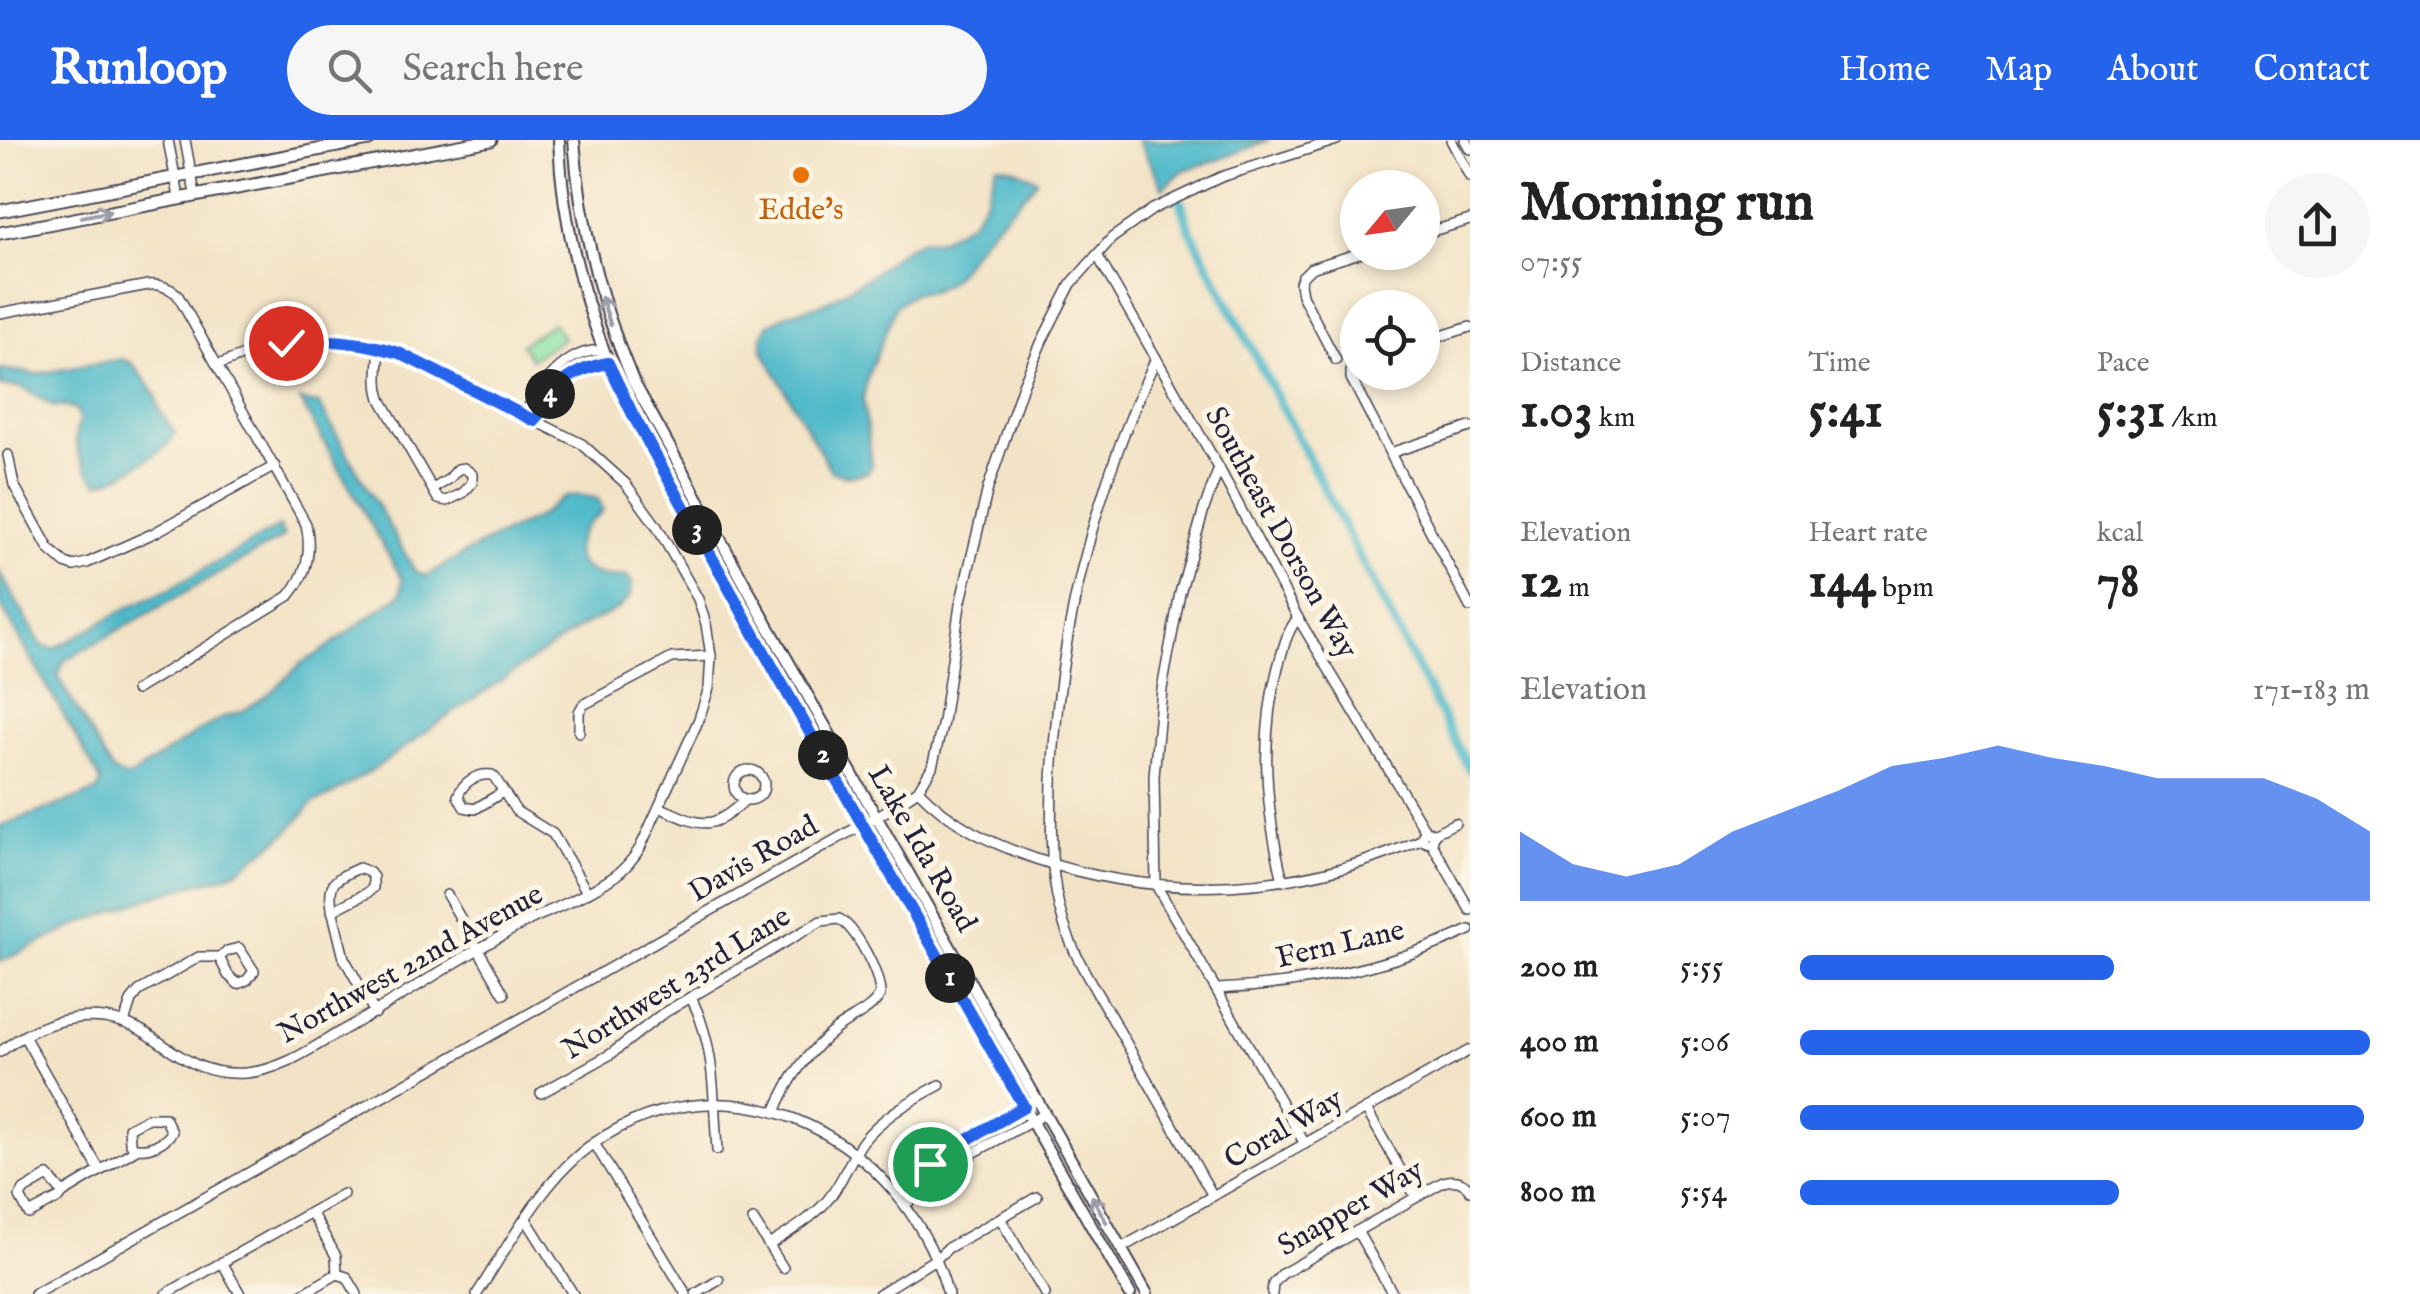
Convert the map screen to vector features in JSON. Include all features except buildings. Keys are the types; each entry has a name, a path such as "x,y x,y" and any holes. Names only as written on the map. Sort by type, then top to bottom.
{"main road":[{"path":"0,212 370,140"},
{"path":"0,233 491,140"}],"street":[{"path":"168,140 180,198"},
{"path":"184,140 195,194"},
{"name":"Lake Ida Road","path":"558,140 574,255 590,315 633,415 1130,1294"},
{"name":"Lake Ida Road","path":"574,140 583,221 596,280 634,381 1147,1294"},
{"path":"1338,140 1221,177 1153,209 1120,232 1072,284 1024,386 988,488 960,605 936,754 918,790 935,808 996,843 1053,864 1156,885 1220,887 1284,881 1339,870 1428,837 1455,822"},
{"path":"1451,140 1470,177"},
{"path":"1465,140 1470,149"},
{"path":"1440,229 1470,220"},
{"name":"Southeast Dorson Way","path":"1097,255 1219,468 1298,618 1470,910"},
{"path":"1336,360 1302,295 1300,283 1311,268 1340,259"},
{"path":"0,313 148,284 167,287 177,294 302,513 310,542 309,554 303,576 289,596 136,690"},
{"path":"1440,336 1470,327"},
{"path":"218,365 262,348 310,340 380,347 582,444 615,472 642,504 698,599 711,656 672,658 583,705 579,732"},
{"path":"380,347 379,394 438,499 448,501 463,493 472,483 472,474 468,469 458,469 433,490"},
{"path":"524,416 551,376 586,350 603,351 634,381"},
{"path":"1156,358 1108,474 1072,607 1054,752 1053,864 1056,896 1070,942 1214,1196"},
{"path":"535,421 547,397 568,378 588,366 608,363"},
{"path":"1357,390 1469,602"},
{"path":"1390,453 1470,427"},
{"path":"8,454 10,476 50,549 57,558 74,566 87,564 154,533 275,466"},
{"path":"1219,468 1180,593 1162,689 1154,776 1156,885 1305,1144"},
{"path":"728,588 740,598 755,602"},
{"path":"1284,881 1270,816 1267,745 1276,675 1290,627 1298,618"},
{"name":"Northwest 22nd Avenue","path":"0,1052 50,1023 94,1017 124,1023 200,1067 246,1073 290,1061 479,949 614,876 633,859 700,719 711,656"},
{"path":"504,792 474,810 464,807 458,796 462,787 477,776 495,778 521,816 553,834 586,892"},
{"name":"Davis Road","path":"35,1294 918,790"},
{"path":"660,807 696,823 708,824 735,810 746,799"},
{"path":"332,911 373,888 369,872 359,868 332,883 330,896 332,911 344,958 375,1012"},
{"path":"447,895 504,994"},
{"name":"Northwest 23rd Lane","path":"541,1093 610,1054 662,1014 821,921 839,919 853,930 878,979 877,1001 838,1027 814,1050 788,1085 775,1112"},
{"name":"Fern Lane","path":"1218,989 1288,984 1357,970 1470,930"},
{"path":"124,1023 138,992 199,957 220,956"},
{"path":"691,997 710,1046 717,1150"},
{"path":"24,1036 100,1171"},
{"name":"Coral Way","path":"1121,1248 1470,1050"},
{"path":"769,1245 828,1200 865,1139 882,1123 940,1085"},
{"path":"896,1191 949,1150 1037,1100"},
{"path":"477,1294 559,1174 594,1142 656,1112 714,1104 775,1112 818,1130 855,1154 906,1204 926,1236 948,1294"},
{"path":"1366,1110 1416,1198"},
{"path":"906,1204 974,1152 1045,1114"},
{"path":"62,1193 48,1176 24,1190 20,1197 30,1214 135,1150 168,1138 172,1132 165,1118 148,1118 129,1128 135,1150"},
{"path":"594,1142 686,1294"},
{"name":"Snapper Way","path":"1272,1292 1273,1284 1282,1274 1443,1182 1456,1180 1466,1186"},
{"path":"166,1294 342,1194"},
{"path":"880,1294 948,1248 1037,1198"},
{"path":"311,1212 336,1256 337,1274"},
{"path":"1000,1218 1045,1294"},
{"path":"526,1220 573,1294"},
{"path":"753,1220 783,1268"},
{"path":"1357,1231 1393,1294"},
{"path":"222,1262 240,1294"},
{"path":"302,1294 337,1274 347,1277 357,1294"},
{"path":"696,1294 719,1280"}],"green space":[{"path":"553,323 563,338 531,359 521,344"}],"water":[{"path":"1138,140 1269,140 1184,170 1163,188"},
{"path":"997,165 1037,179 982,239 956,275 931,291 913,293 896,306 868,375 863,398 872,465 868,472 859,475 831,471 763,351 762,337 768,325 790,313 825,303 901,251 924,239 938,241 973,220 986,198"},
{"path":"122,359 132,363 147,382 175,433 141,464 98,483 79,454 76,438 80,421 75,408 53,406 21,387 0,386 0,369 36,374"},
{"path":"300,400 319,404 415,571 426,576 533,520 561,499 582,496 598,499 603,510 581,533 577,545 580,564 595,574 627,576 632,583 630,597 618,609 581,627 377,767 313,803 288,832 237,871 84,922 0,962 0,826 98,791 101,781 0,604 0,573 42,646 54,649 279,527 284,537 64,661 58,677 113,772 128,778 199,731 269,694 303,662 401,594 402,579"}],"waterway":[{"path":"1181,202 1189,228 1470,770"}],"place":[{"name":"Edde's","path":"801,175"}],"route":[{"path":"286,343 326,340 380,347 535,421 547,397 568,378 588,366 608,363 777,675 1024,1107 930,1164"}]}
